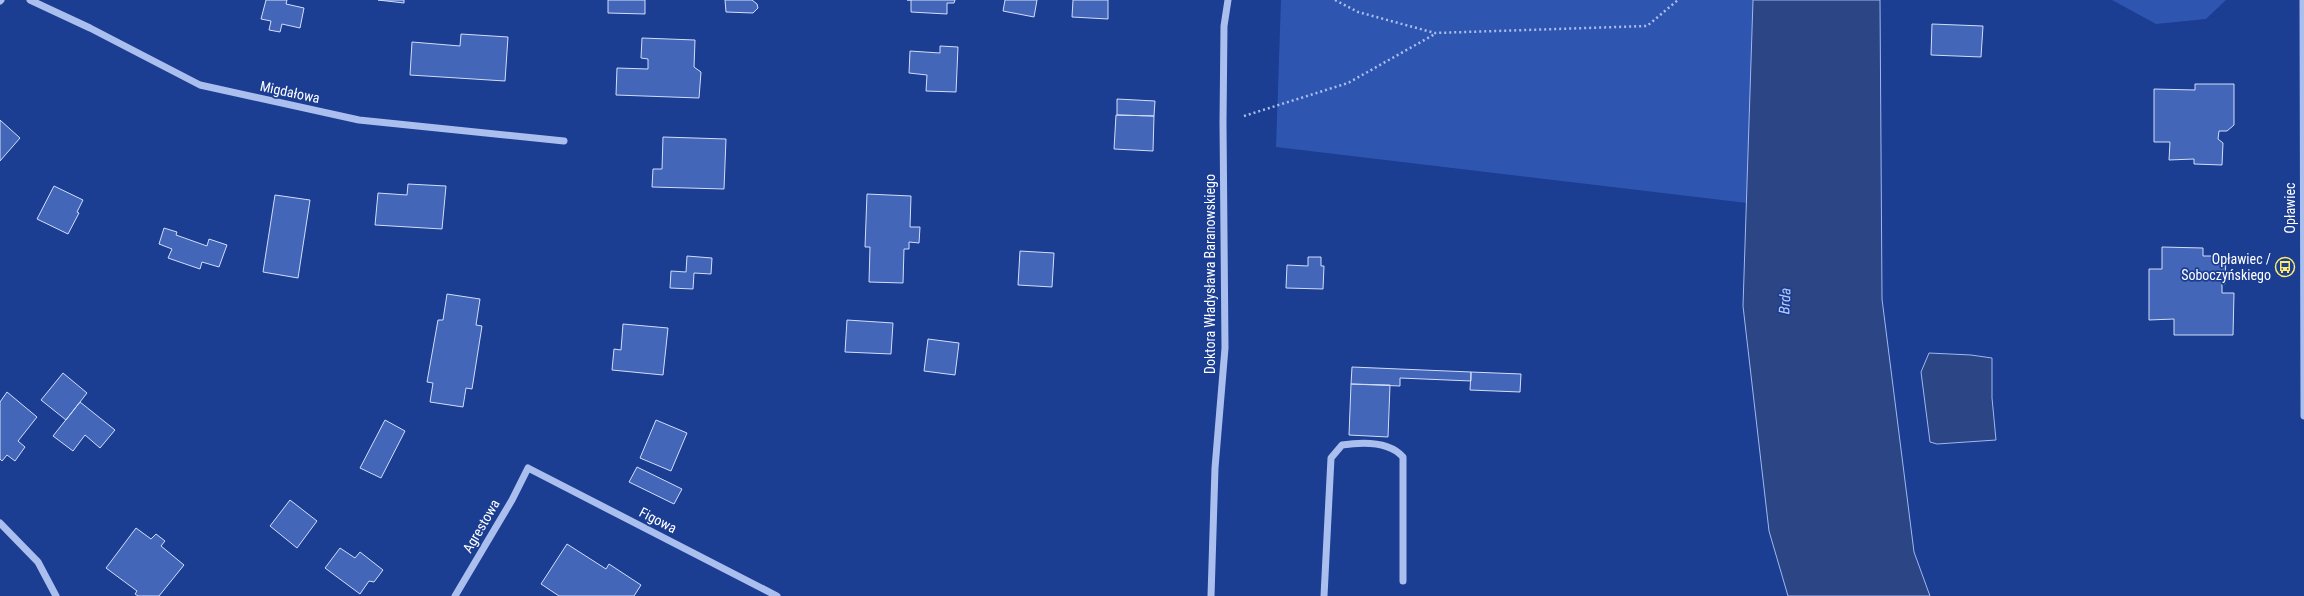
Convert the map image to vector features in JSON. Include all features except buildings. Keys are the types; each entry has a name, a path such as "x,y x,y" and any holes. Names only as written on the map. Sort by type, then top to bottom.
{"street":[{"name":"Migdałowa","path":"30,0 90,28 200,85 359,120 564,141"},
{"name":"Doktora Władysława Baranowskiego","path":"1211,596 1215,468 1225,348 1223,122 1224,26 1228,0"},
{"name":"Opławiec","path":"2303,0 2304,416"},
{"path":"1324,596 1331,458 1342,445 1361,442 1396,449 1403,457 1403,581"},
{"name":"Agrestowa","path":"456,596 512,500 528,468"},
{"name":"Figowa","path":"528,468 777,596"},
{"path":"0,523 38,562 56,596"}],"path":[{"path":"1335,0 1358,12 1436,33 1647,26 1678,0"},
{"path":"1223,122 1348,84 1436,33"}],"shaded area":[{"path":"1281,0 1753,0 1747,203 1276,147"},
{"path":"2112,0 2226,0 2206,19 2156,24"}],"water":[{"name":"Brda","path":"1753,0 1880,0 1882,299 1914,552 1930,596 1788,596 1769,531 1743,306"},
{"path":"1929,353 1971,355 1992,358 1992,398 1996,440 1937,444 1930,442 1921,372"}],"place":[{"name":"Opławiec / Soboczyńskiego","path":"2285,267"}]}
